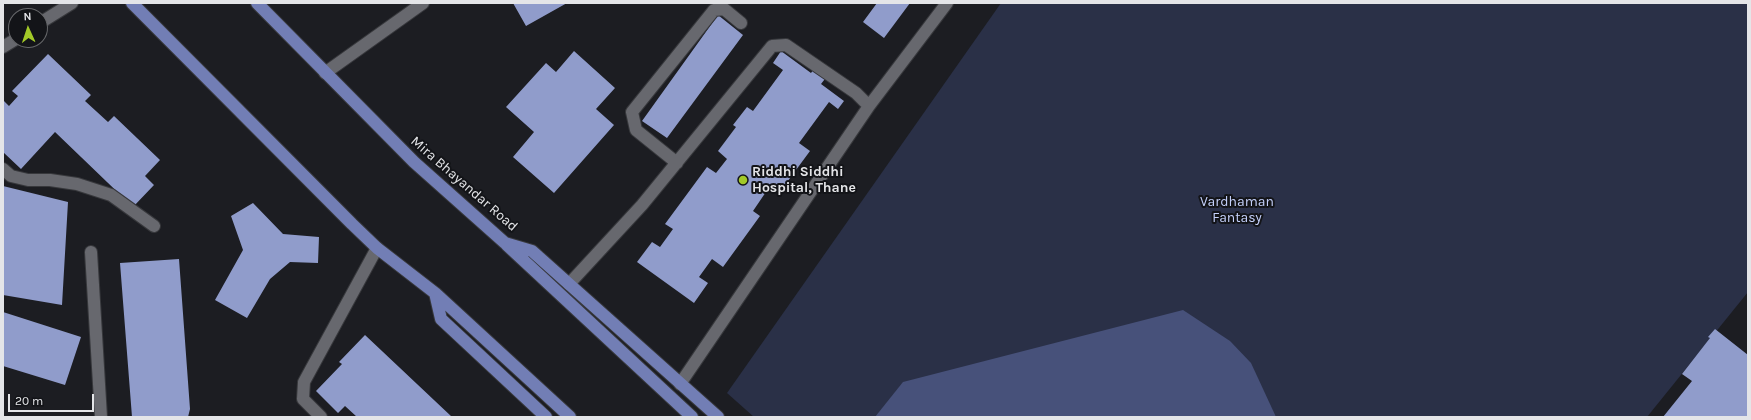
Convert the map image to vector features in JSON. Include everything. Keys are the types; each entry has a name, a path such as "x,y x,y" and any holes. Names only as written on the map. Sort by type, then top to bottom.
{"main road":[{"path":"132,3 352,224 378,248 435,293 570,417"},
{"name":"Mira Bhayandar Road","path":"257,3 414,162 505,243 532,251 718,417"},
{"path":"505,243 692,417"},
{"path":"435,293 441,319 546,417"}],"street":[{"path":"48,18 72,3"},
{"path":"325,73 423,3"},
{"path":"680,384 869,106 947,3"},
{"path":"677,163 636,130 632,112 714,10 724,8 741,23"},
{"path":"569,284 642,205 772,46 786,45 856,93 869,106"},
{"path":"3,169 11,176 28,180 50,180 77,184 110,195 154,226"},
{"path":"321,417 303,399 304,382 378,248"},
{"path":"91,252 101,417"}],"green space":[{"name":"Vardhaman Fantasy","path":"1001,3 1748,3 1748,292 1647,417 754,417 727,393"}],"shaded area":[{"path":"1183,310 1230,341 1251,363 1276,417 875,417 903,382"}],"building":[{"path":"513,3 567,3 526,26"},
{"path":"877,3 910,3 884,38 863,22"},
{"path":"718,15 743,35 667,138 642,121"},
{"path":"574,51 615,88 596,109 614,125 554,193 513,157 534,132 506,107 546,63 556,72"},
{"name":"Riddhi Siddhi Hospital, Thane","path":"781,51 811,73 816,66 828,75 821,84 844,101 838,109 829,102 799,143 810,151 779,193 770,186 753,211 760,216 723,267 712,259 699,277 708,283 694,303 637,262 652,242 660,247 673,229 665,224 707,167 716,173 727,159 718,151 736,127 733,125 747,107 753,111 783,70 773,63"},
{"path":"48,54 91,95 85,101 108,122 114,116 160,160 145,176 154,185 133,207 55,132 21,169 3,152 3,100 9,106 18,96 12,91"},
{"path":"3,186 68,202 62,305 3,295"},
{"path":"253,203 283,234 319,237 318,263 290,262 270,279 247,318 215,300 243,250 231,216"},
{"path":"179,259 190,409 188,417 132,417 120,263"},
{"path":"3,312 81,337 65,385 3,366"},
{"path":"1715,329 1748,355 1748,417 1663,417 1692,381 1682,374 1710,338 1708,337"},
{"path":"365,335 452,417 357,417 345,406 338,413 316,391 342,364 339,362"}],"place":[{"name":"Riddhi Siddhi Hospital, Thane","path":"743,180"}]}
